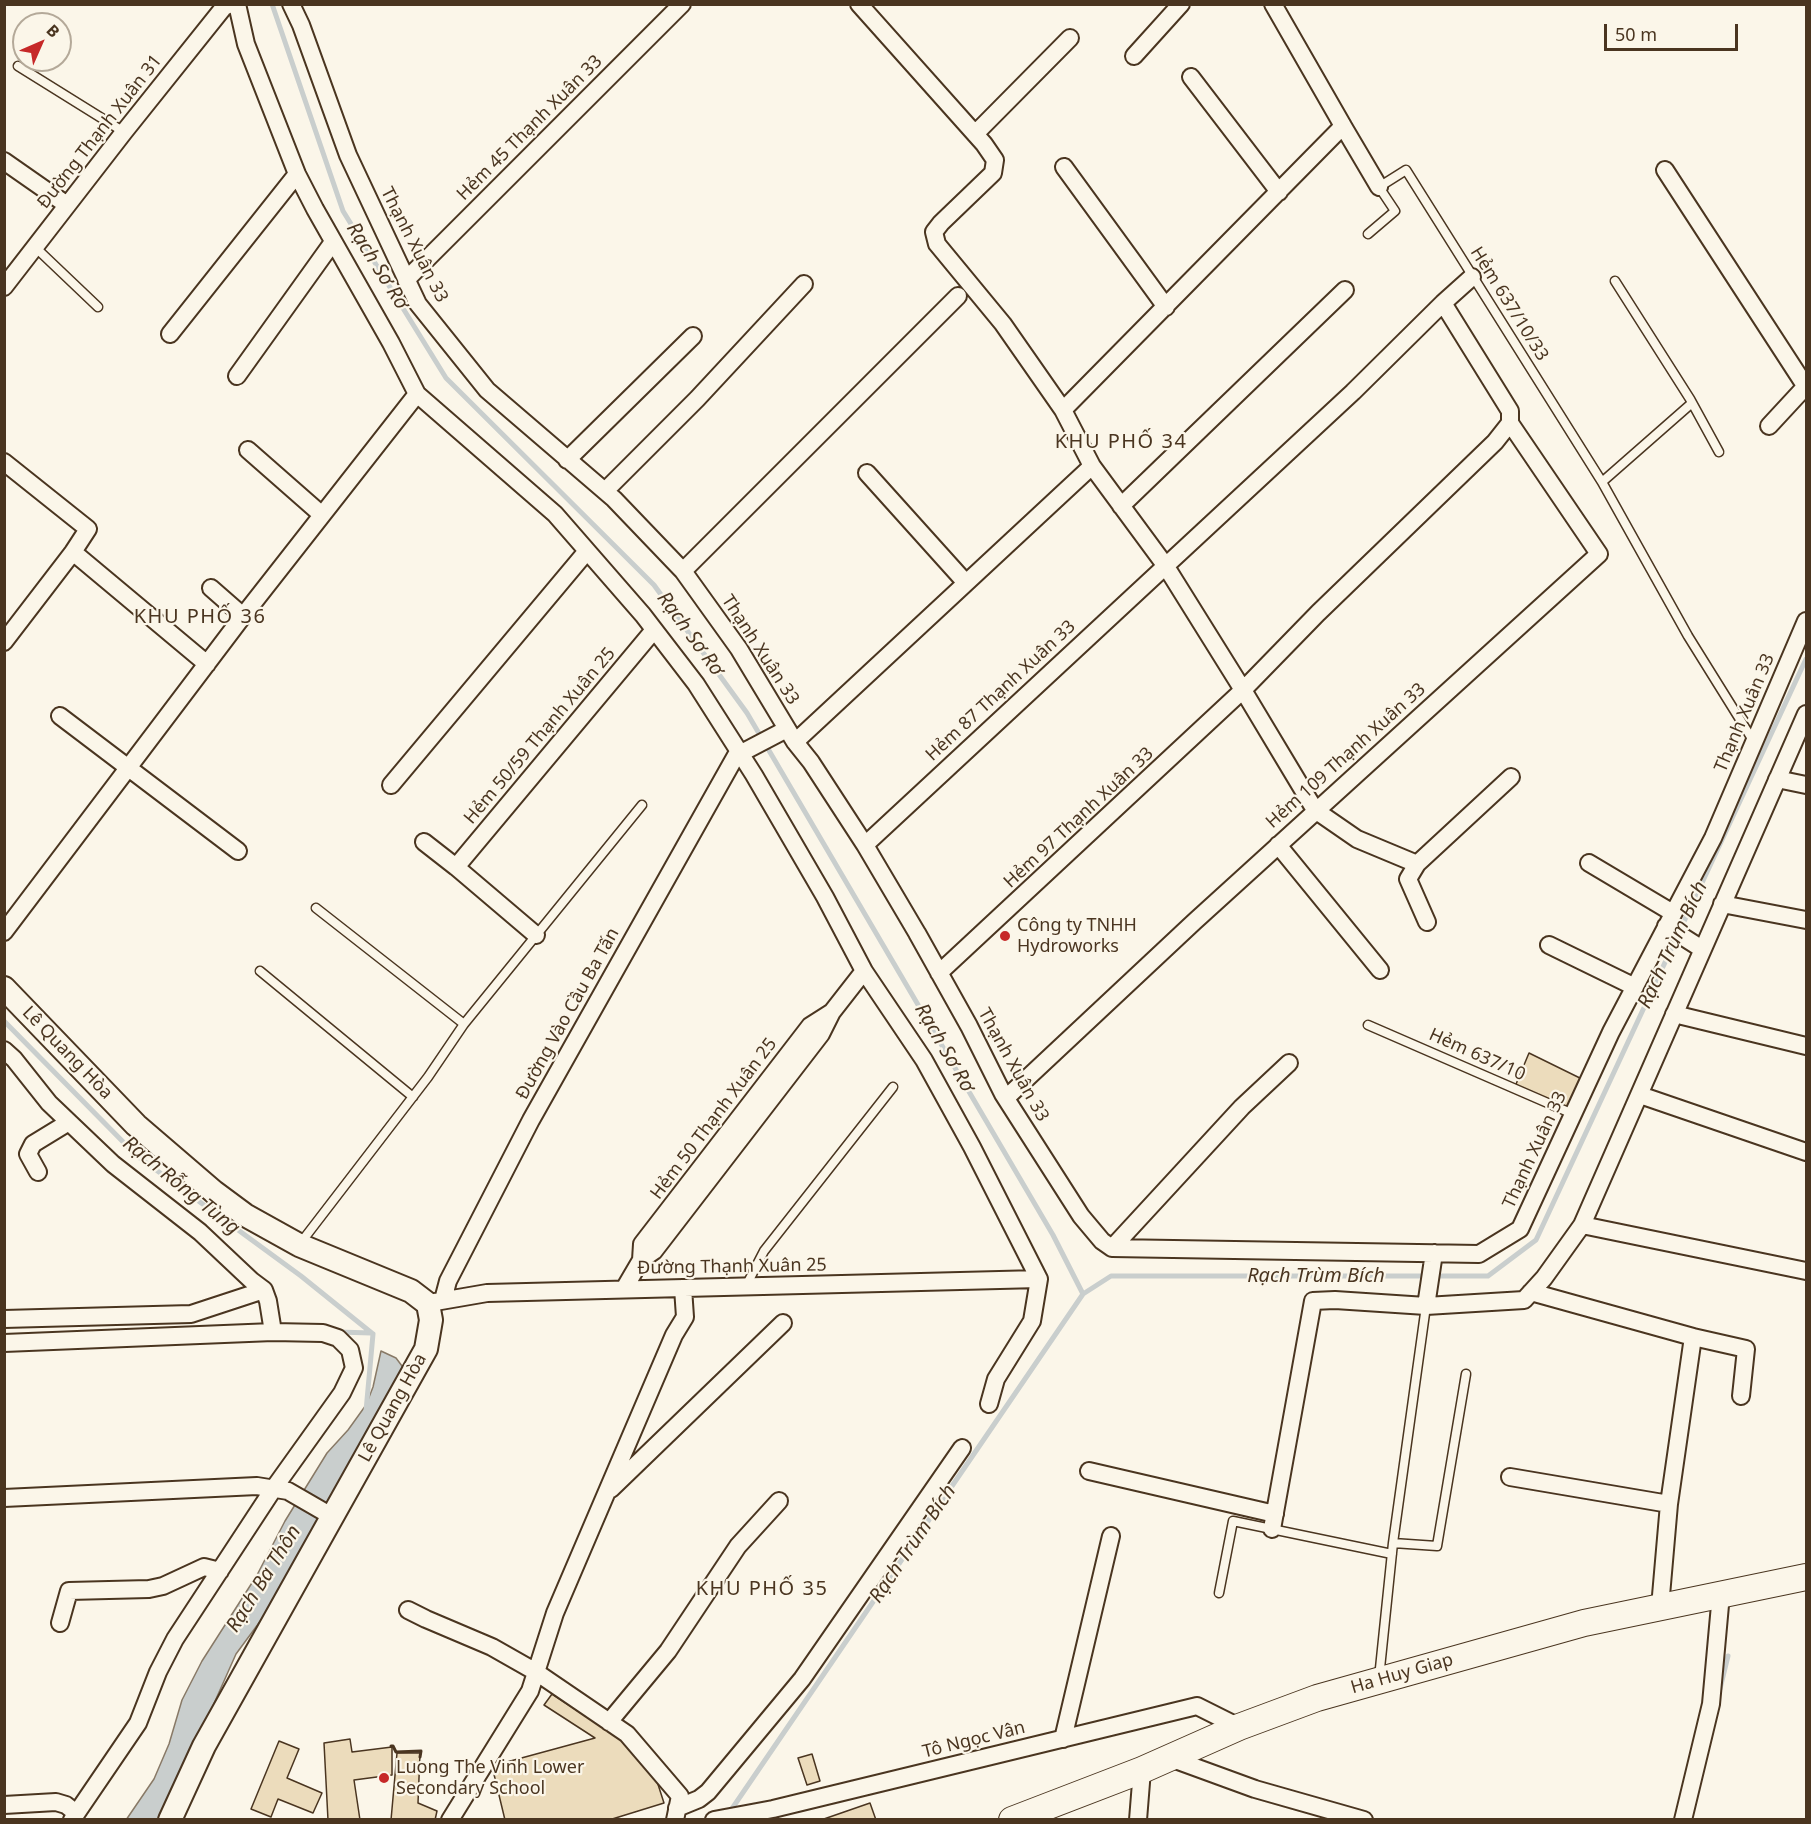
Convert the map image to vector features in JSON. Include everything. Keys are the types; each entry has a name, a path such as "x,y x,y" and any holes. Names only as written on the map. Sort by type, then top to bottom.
{"main road":[{"name":"Ha Huy Giap","path":"1012,1820 1142,1770 1239,1727 1317,1698 1584,1623 1806,1577"}],"street":[{"name":"Đường Thạnh Xuân 31","path":"4,287 124,132 224,7 230,4"},
{"path":"237,4 246,44 297,174 417,394 555,514 654,630 696,684 754,775 825,897 864,971 924,1060 972,1147 1039,1279 1032,1321 996,1379 989,1404"},
{"name":"Thạnh Xuân 33","path":"291,4 301,25 348,155 418,304 488,390 605,491 683,571 739,649 791,735 865,845 939,973 1006,1098 1081,1216 1102,1241 1112,1248 1479,1254 1520,1229 1635,987 1713,838 1806,621"},
{"name":"Hẻm 45 Thạnh Xuân 33","path":"406,280 682,4"},
{"path":"860,4 975,134 995,160 993,173 934,232 937,244 1003,324 1064,410 1092,466 1165,566 1316,810 1357,840 1417,864"},
{"path":"1134,56 1181,4"},
{"path":"1273,4 1379,187"},
{"path":"975,134 1070,38"},
{"path":"1191,76 1279,192"},
{"path":"1064,410 1343,126"},
{"path":"4,161 67,205"},
{"path":"1064,167 1166,307"},
{"path":"1665,170 1806,387 1769,426"},
{"path":"170,333 297,174"},
{"path":"237,376 333,242"},
{"name":"Hẻm 87 Thạnh Xuân 33","path":"865,845 1353,392 1472,277"},
{"path":"605,491 697,399 804,284"},
{"path":"1121,506 1344,290"},
{"path":"683,571 958,296"},
{"path":"1443,303 1510,411 1510,423"},
{"path":"567,460 693,336"},
{"path":"4,932 243,616 417,394"},
{"name":"Hẻm 97 Thạnh Xuân 33","path":"939,973 1243,690 1318,612 1495,442 1510,423"},
{"name":"Hẻm 109 Thạnh Xuân 33","path":"1006,1098 1316,810 1599,554 1510,423"},
{"path":"248,450 322,515"},
{"path":"4,462 88,529 74,552 4,642"},
{"path":"738,752 791,735 966,582 1092,466"},
{"path":"867,473 966,582"},
{"path":"392,785 587,551"},
{"path":"74,552 207,664"},
{"path":"211,588 243,616"},
{"name":"Hẻm 50/59 Thạnh Xuân 25","path":"456,867 654,630"},
{"path":"60,716 238,851"},
{"path":"1089,1471 1274,1522 1313,1301 1335,1300 1426,1306 1524,1300 1544,1278 1582,1225 1805,719"},
{"name":"Đường Vào Cầu Ba Tấn","path":"435,1302 531,1120 738,752"},
{"path":"1427,922 1408,879 1417,864 1511,777"},
{"path":"1777,779 1806,785"},
{"path":"424,842 536,935"},
{"path":"1278,845 1380,970"},
{"path":"1589,863 1670,920 1702,949"},
{"path":"1722,903 1806,920"},
{"path":"1549,945 1635,987"},
{"name":"Hẻm 50 Thạnh Xuân 25","path":"624,1289 641,1260 654,1251 756,1119 821,1034 832,1012 864,971"},
{"name":"Lê Quang Hòa","path":"4,987 81,1070 144,1132 214,1192 245,1215 299,1245 435,1302 426,1348 328,1514 204,1746 170,1820"},
{"path":"1674,1014 1806,1046"},
{"path":"4,1050 49,1103 64,1126 200,1232 264,1290 273,1332"},
{"path":"1112,1248 1235,1114 1289,1063"},
{"path":"1640,1095 1806,1152"},
{"path":"38,1172 28,1154 33,1144 64,1126"},
{"path":"1582,1225 1806,1271"},
{"path":"1426,1306 1434,1253"},
{"name":"Đường Thạnh Xuân 25","path":"435,1302 487,1293 1039,1279"},
{"path":"450,1820 530,1691 555,1613 674,1335 685,1317 683,1288"},
{"path":"4,1319 190,1314 264,1290"},
{"path":"1531,1292 1693,1337 1746,1349 1741,1396"},
{"path":"606,1493 783,1323"},
{"path":"4,1343 273,1332 322,1333 338,1338 350,1350 354,1368 342,1393 281,1489 220,1571 175,1639 138,1723 74,1816 66,1805 56,1802 4,1805"},
{"path":"1660,1607 1669,1504 1693,1337"},
{"path":"676,1814 708,1792 802,1678 962,1448"},
{"path":"1510,1477 1669,1504"},
{"path":"4,1498 257,1486 281,1489 328,1514"},
{"path":"609,1722 668,1651 738,1546 779,1501"},
{"path":"1063,1739 1112,1536"},
{"path":"60,1623 69,1591 149,1589 163,1586 204,1567 220,1571"},
{"path":"1683,1820 1712,1704 1721,1594"},
{"path":"408,1610 492,1647 536,1672 627,1734 680,1796 676,1814"},
{"name":"Tô Ngọc Vân","path":"714,1820 773,1809 1197,1706 1239,1727"},
{"path":"1170,1758 1254,1789 1364,1820"},
{"path":"1138,1820 1142,1770"}],"lane":[{"path":"28,72 124,132"},
{"name":"Hẻm 637/10/33","path":"1379,187 1406,170 1602,482 1688,636 1754,743"},
{"path":"1368,234 1395,211 1379,187"},
{"path":"35,247 98,308"},
{"path":"1615,281 1692,403 1719,452"},
{"path":"1602,482 1692,403"},
{"path":"299,1245 413,1097 464,1024 642,805"},
{"path":"316,908 464,1024"},
{"path":"260,971 413,1097"},
{"name":"Hẻm 637/10","path":"1368,1025 1573,1114"},
{"path":"746,1286 764,1251 893,1087"},
{"path":"1379,1681 1393,1543 1426,1306"},
{"path":"1393,1543 1437,1546 1466,1374"},
{"path":"1219,1593 1233,1521 1274,1522 1392,1554"}],"water":[{"path":"381,1351 396,1358 402,1366 399,1384 284,1589 236,1654 180,1780 158,1819 126,1820 154,1779 169,1744 182,1700 202,1661 257,1575 285,1521 327,1453 366,1405 373,1387"}],"building":[{"path":"1529,1053 1588,1082 1573,1114 1514,1089"},
{"path":"552,1694 621,1739 654,1772 664,1803 609,1820 505,1820 492,1766 595,1738 544,1705"},
{"path":"350,1739 352,1752 392,1747 392,1775 354,1780 360,1820 328,1820 324,1743"},
{"path":"279,1741 299,1749 287,1778 322,1793 313,1813 278,1799 271,1817 251,1809"},
{"path":"397,1753 420,1753 418,1803 437,1811 435,1820 391,1820"},
{"path":"812,1754 820,1781 807,1785 798,1758"},
{"path":"870,1803 876,1820 821,1820"}],"waterway":[{"name":"Rạch Sơ Rơ","path":"272,4 343,211 446,378 654,585 747,713 1053,1235 1083,1294"},
{"name":"Rạch Trùm Bích","path":"729,1813 1083,1294 1111,1276 1488,1276 1536,1240 1806,659"},
{"name":"Rạch Rỗng Tùng","path":"4,1021 137,1156 301,1276 373,1334"},
{"path":"338,1332 371,1333"},
{"name":"Rạch Ba Thôn","path":"366,1411 373,1334"},
{"path":"1720,1689 1728,1656"}],"wall":[{"path":"391,1746 396,1752 421,1751 420,1757"}],"place":[{"name":"Công ty TNHH Hydroworks","path":"1005,936"},
{"name":"Luong The Vinh Lower Secondary School","path":"384,1778"}],"district":[{"name":"KHU PHỐ 34","path":"1121,442"},
{"name":"KHU PHỐ 36","path":"200,617"},
{"name":"KHU PHỐ 35","path":"762,1589"}]}
